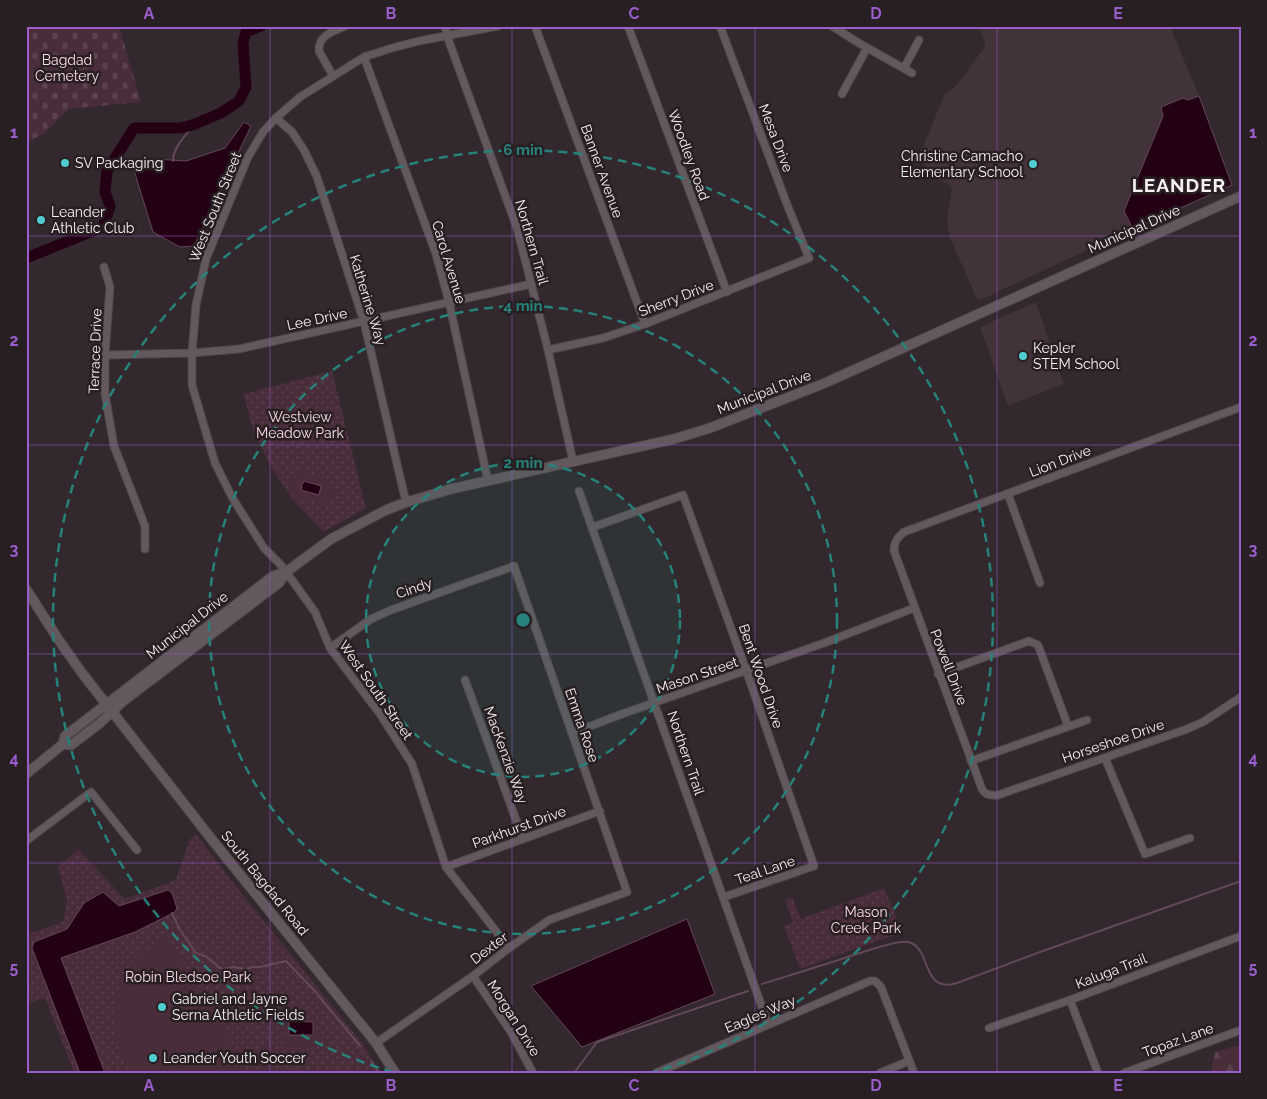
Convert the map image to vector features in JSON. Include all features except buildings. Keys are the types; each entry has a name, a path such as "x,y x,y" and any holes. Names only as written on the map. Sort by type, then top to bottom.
{"street":[{"path":"333,76 319,51 320,41 326,35 345,26"},
{"name":"Northern Trail","path":"445,26 517,228 548,350 573,461"},
{"name":"West South Street","path":"498,26 392,48 364,57 300,97 263,132 248,157 206,259 196,305 192,352 192,385 215,463 233,499 264,548 286,572 315,612 330,648 380,714 412,764 446,867 509,948"},
{"name":"Banner Avenue","path":"535,26 645,324"},
{"name":"Woodley Road","path":"628,26 727,292"},
{"name":"Mesa Drive","path":"720,26 788,207 810,258"},
{"path":"832,26 912,73"},
{"path":"904,68 919,40"},
{"path":"842,94 868,48"},
{"name":"Carol Avenue","path":"364,57 436,254 449,302 488,481"},
{"name":"Katherine Way","path":"276,118 292,132 304,150 316,177 364,322 407,502"},
{"name":"Municipal Drive","path":"26,774 63,744 71,745 100,723 110,708 122,702 154,673 234,611 273,576 286,572 331,539 377,514 407,502 451,489 691,434 825,383 1241,196"},
{"name":"Sherry Drive","path":"548,350 603,338 645,324 810,258"},
{"name":"Terrace Drive","path":"104,268 110,287 105,355 105,394 114,446 145,526 145,549"},
{"name":"Lee Drive","path":"105,355 239,349 531,284"},
{"name":"Lion Drive","path":"894,545 897,538 904,532 1241,407"},
{"name":"Northern Trail","path":"580,491 768,1024"},
{"path":"1008,494 1040,583"},
{"name":"Bent Wood Drive","path":"593,527 683,495 814,866"},
{"name":"Powell Drive","path":"894,545 894,551 938,674 982,789 988,795"},
{"name":"Cindy","path":"330,648 371,619 391,610 514,566"},
{"name":"Emma Rose","path":"514,566 627,892"},
{"name":"South Bagdad Road","path":"26,589 67,652 213,841 376,1043 395,1073"},
{"name":"Mason Street","path":"572,733 914,608"},
{"path":"938,674 1029,642 1038,645 1068,726"},
{"name":"MacKenzie Way","path":"465,680 523,839"},
{"name":"Horseshoe Drive","path":"988,795 998,795 1195,725 1241,697"},
{"path":"971,761 1087,720"},
{"path":"1105,758 1145,854 1190,838"},
{"path":"26,841 91,792 137,850"},
{"name":"Parkhurst Drive","path":"446,867 600,812"},
{"name":"Teal Lane","path":"724,897 814,866"},
{"name":"Dexter","path":"376,1043 550,920 627,892"},
{"name":"Kaluga Trail","path":"990,1028 1241,936"},
{"name":"Morgan Drive","path":"473,976 511,1032 533,1073"},
{"name":"Eagles Way","path":"656,1073 867,981 875,981 881,987 909,1060"},
{"path":"1070,1000 1098,1073"},
{"name":"Topaz Lane","path":"1124,1073 1241,1030"},
{"path":"880,1073 909,1060 914,1073"}],"shaded area":[{"name":"Christine Camacho Elementary School","path":"979,26 1170,26 1199,96 1161,107 1163,116 1124,211 1133,229 978,301 948,229 947,218 952,189 948,184 930,176 925,169 920,155 945,93 955,87 985,47"},
{"path":"1199,96 1232,185 1133,229 1124,211 1163,116 1161,107 1183,98 1188,100"},
{"path":"244,122 251,126 193,246 180,247 153,232 133,167 139,158 186,161 225,148"},
{"name":"Kepler STEM School","path":"1036,302 1064,384 1008,406 980,327"},
{"path":"304,481 321,486 319,495 301,490"},
{"path":"168,890 172,893 177,908 175,912 135,932 61,958 105,1073 80,1073 32,948 34,942 67,929 84,903 103,892 119,906"},
{"path":"687,919 715,994 582,1047 531,986"},
{"path":"289,1021 313,1022 313,1035 289,1035"}],"green space":[{"name":"Bagdad Cemetery","path":"26,26 119,26 141,102 69,109 44,134 26,142"},
{"name":"Westview Meadow Park","path":"332,371 366,508 325,531 325,533 292,499 270,465 253,429 243,394"},
{"path":"315,426 324,440 311,448 302,435"},
{"path":"295,470 328,479 335,491 334,496 322,503 311,500 310,503 293,499 295,493 288,492"},
{"name":"Robin Bledsoe Park","path":"196,834 362,1043 381,1073 74,1073 45,998 26,1004 26,935 63,922 67,900 58,867 78,849 125,899 176,880 190,839"},
{"name":"Mason Creek Park","path":"884,888 902,932 800,969 784,926 793,923 785,900 792,897 801,919"},
{"name":"Gabriel and Jayne Serna Athletic Fields","path":"167,935 249,1073 131,1073 118,1045 115,1031 113,1017 118,988 134,961 145,950"},
{"path":"287,1009 307,1009 307,1018 316,1018 316,1037 319,1037 319,1046 314,1046 314,1048 284,1048 283,1018 287,1017"},
{"path":"268,1045 279,1063 266,1071 255,1053"},
{"path":"1241,1045 1241,1073 1211,1073 1215,1052"}],"waterway":[{"path":"26,258 103,227 110,206 105,192 107,171 134,128 181,128 221,113 239,101 246,87 243,43 246,32 261,26"},
{"path":"173,161 175,151 195,124"},
{"path":"762,984 877,948 908,942 919,950 936,981 948,985 1241,881"},
{"path":"172,913 180,930 196,953 207,957 220,968 246,969 286,961 313,989 360,1046"},
{"path":"574,1073 597,1042 748,991"},
{"path":"371,1061 379,1073"}],"place":[{"name":"SV Packaging","path":"65,163"},
{"name":"Christine Camacho Elementary School","path":"1033,164"},
{"name":"Leander Athletic Club","path":"41,220"},
{"name":"Kepler STEM School","path":"1023,356"},
{"name":"Gabriel and Jayne Serna Athletic Fields","path":"162,1007"},
{"name":"Leander Youth Soccer","path":"153,1058"}],"district":[{"name":"LEANDER","path":"1179,185"}]}
